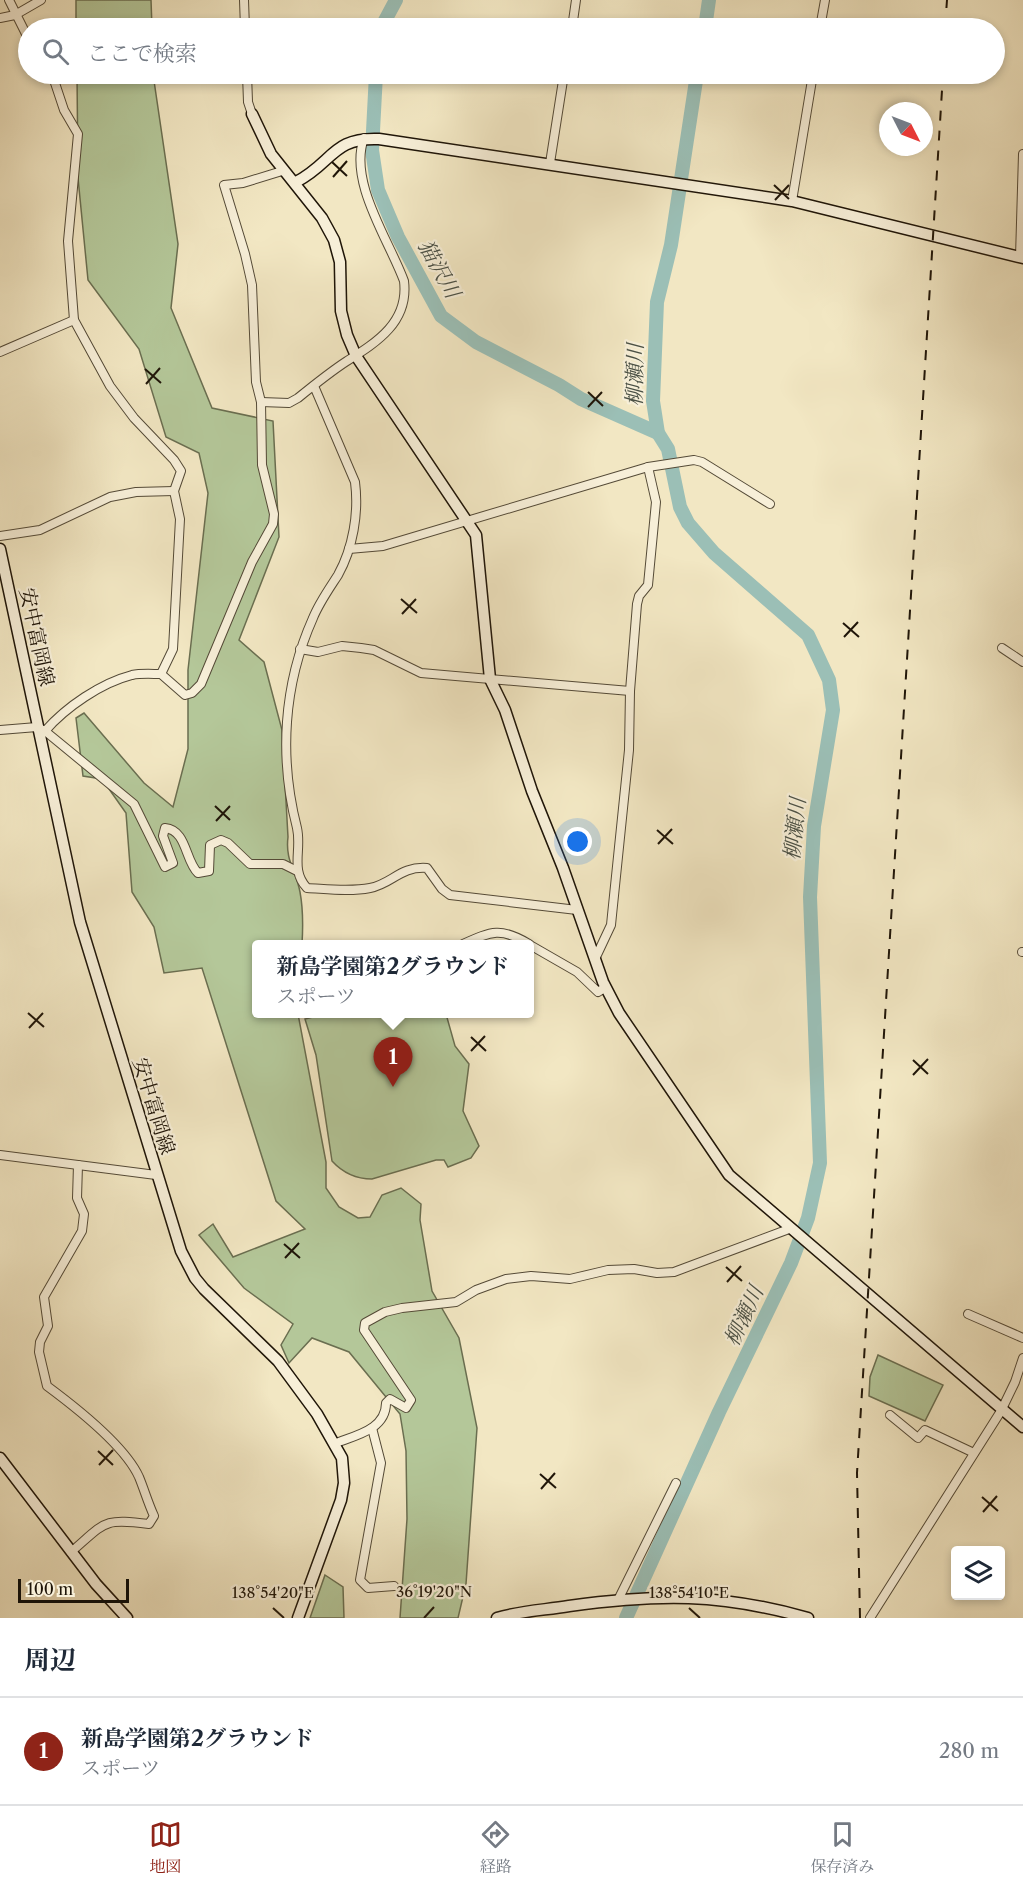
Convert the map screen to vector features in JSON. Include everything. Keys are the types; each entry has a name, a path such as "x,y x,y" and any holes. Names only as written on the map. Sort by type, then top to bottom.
{"street":[{"path":"9,0 18,20"},
{"path":"0,18 15,15 41,0"},
{"path":"244,0 245,18"},
{"path":"573,18 576,0"},
{"path":"822,18 825,0"},
{"path":"55,84 64,110 78,134 68,241 74,320 110,386 134,418 174,460 181,471 174,491 180,519 173,649 161,674"},
{"path":"247,84 248,102 252,114 282,171 296,183 322,218 334,240 340,262 341,311 346,335 356,356 476,535 490,679 505,710 531,791 595,959 619,1013 729,1175 1001,1411 1023,1427"},
{"path":"550,163 562,84"},
{"path":"792,201 811,84"},
{"path":"261,402 289,403 356,356 389,331 395,323 405,291 398,266 376,218 360,170 358,153 365,138"},
{"path":"296,183 315,173 346,142 365,138 379,139 792,201 1022,257 1023,154"},
{"path":"0,730 41,729 88,695 133,675 161,674 184,695 192,693 201,684 252,562 273,524 274,514 262,465 261,402 256,382 252,285 224,185 243,183 282,171"},
{"path":"0,352 74,320"},
{"path":"314,386 355,482 357,498 349,549 338,574 312,618 291,682 286,727 292,815 297,829 297,871 300,880 307,888 357,890 372,888 403,871 427,868 442,888 450,894 577,910"},
{"path":"349,549 383,546 652,467 680,463 702,462 770,504"},
{"path":"595,959 611,926 629,750 630,691 637,604 639,596 648,585 656,502 652,467"},
{"path":"0,536 40,530 110,497 136,492 174,491"},
{"name":"安中富岡線","path":"0,549 41,729 80,922 181,1251 195,1278 278,1361 336,1443 344,1472 341,1500 298,1618"},
{"path":"300,649 318,652 342,646 374,650 421,673 630,691"},
{"path":"1002,648 1023,662"},
{"path":"41,729 134,804 165,867 174,863 163,836 165,828 176,832 193,868 198,873 209,871 210,845 221,840 228,843 250,864 283,864 297,871"},
{"path":"474,940 491,932 511,933 522,940"},
{"path":"534,948 577,972 598,992 606,987"},
{"path":"0,1155 156,1175"},
{"path":"71,1552 105,1522 120,1520 149,1524 154,1516 138,1475 125,1458 87,1416 47,1386 39,1352 40,1342 48,1326 44,1297 82,1231 84,1214 77,1198 78,1165"},
{"path":"336,1443 381,1422 386,1412 386,1403 390,1399 405,1408 411,1401 364,1330 365,1323 386,1312 456,1302 476,1290 506,1279 531,1276 570,1279 625,1269 657,1273 674,1272 791,1230"},
{"path":"968,1314 1023,1338"},
{"path":"870,1618 1001,1411 1015,1382 1023,1358"},
{"path":"890,1415 918,1438 925,1430 974,1453"},
{"path":"372,1428 381,1462 360,1580 368,1588 394,1586"},
{"path":"0,1458 71,1552 127,1618"},
{"path":"619,1600 676,1483"},
{"path":"497,1618 648,1597 712,1598 808,1618"}],"green space":[{"path":"76,0 151,0 152,18 76,18"},
{"path":"77,84 154,84 178,244 171,308 212,408 273,421 279,537 239,640 264,662 282,730 287,845 289,859 300,892 303,931 302,940 252,940 252,1018 299,1018 326,1162 326,1188 339,1207 358,1218 370,1217 382,1195 401,1188 421,1204 420,1220 432,1291 459,1338 477,1428 466,1584 458,1618 400,1618 407,1519 406,1451 400,1414 349,1352 312,1338 289,1363 281,1345 293,1324 244,1288 199,1235 213,1224 233,1257 305,1229 276,1201 202,968 164,973 154,927 132,892 126,813 102,779 83,776 76,718 84,713 144,783 173,807 188,749 188,670 208,493 199,453 166,437 139,349 88,280 78,178"},
{"path":"447,1018 455,1046 469,1064 463,1111 479,1146 471,1158 448,1167 444,1160 436,1160 372,1179 355,1176 336,1165 332,1161 316,1055 305,1019"},
{"path":"878,1355 943,1385 925,1421 869,1396 870,1377"},
{"path":"325,1575 343,1587 344,1618 310,1618"}],"waterway":[{"name":"猫沢川","path":"386,18 396,0"},
{"name":"柳瀬川","path":"706,18 709,0"},
{"name":"猫沢川","path":"375,84 372,150 378,190 398,237 441,316 476,342 559,385 581,399 658,433"},
{"name":"柳瀬川","path":"626,1618 719,1412 791,1263 808,1218 820,1163 810,897 814,826 833,710 829,680 808,635 714,553 688,523 680,507 668,449 658,433 653,401 657,302 671,245 695,84"}],"railway":[{"path":"946,18 947,0"},
{"path":"860,1618 857,1473 942,84"}],"place":[{"name":"新島学園第2グラウンド","path":"393,1087"}]}
